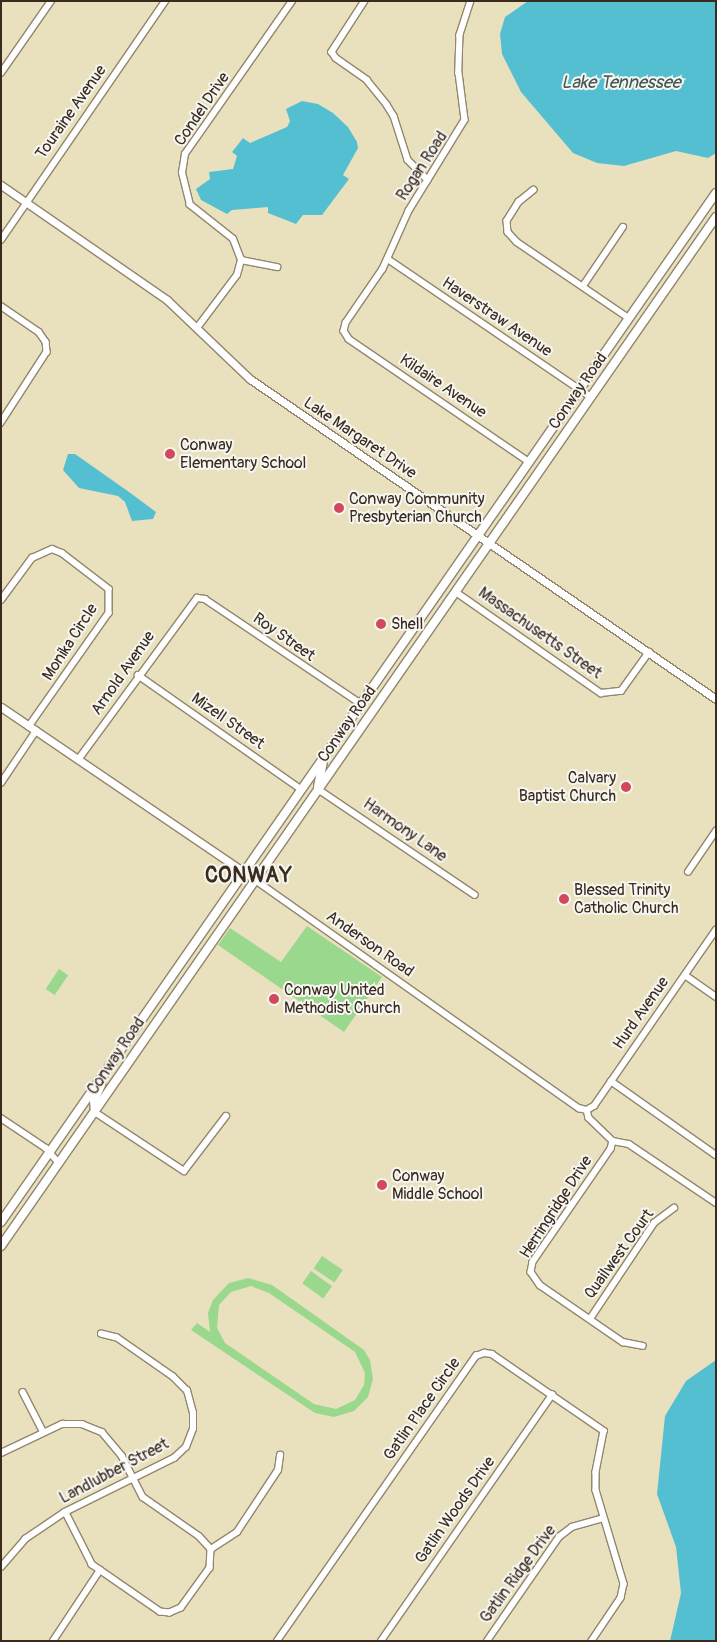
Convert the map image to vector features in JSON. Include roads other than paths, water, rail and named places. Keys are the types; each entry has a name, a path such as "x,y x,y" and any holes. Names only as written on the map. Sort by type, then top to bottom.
{"main road":[{"name":"Conway Road","path":"1,1222 243,871 716,193"},
{"name":"Conway Road","path":"1,1246 254,879 716,217"},
{"path":"318,789 325,755"},
{"path":"95,1112 94,1100 109,1067"},
{"path":"1,1230 10,1210"}],"street":[{"path":"1,73 52,1"},
{"name":"Touraine Avenue","path":"1,240 165,1"},
{"name":"Condel Drive","path":"241,260 233,240 190,205 182,173 186,154 292,1"},
{"path":"365,1 332,52 336,58 367,80 388,105 394,116 408,160 428,180"},
{"name":"Rogan Road","path":"344,331 346,323 388,259 409,211 465,120 459,73 460,35 471,1"},
{"name":"Lake Margaret Drive","path":"1,185 152,289 197,328 227,360 250,379 716,699"},
{"path":"534,190 519,202 507,221 508,232 516,242 629,318"},
{"path":"583,286 623,227"},
{"name":"Haverstraw Avenue","path":"388,259 591,397"},
{"path":"197,328 237,275 241,260 278,267"},
{"path":"1,306 39,332 46,342 47,352 1,423"},
{"name":"Kildaire Avenue","path":"344,331 349,339 529,462"},
{"name":"Monika Circle","path":"1,600 32,558 52,550 62,553 109,589 109,613 33,729"},
{"name":"Massachusetts Street","path":"456,592 601,694 621,691 648,652"},
{"name":"Roy Street","path":"191,603 197,598 205,599 361,704"},
{"name":"Arnold Avenue","path":"78,760 191,603"},
{"name":"Mizell Street","path":"138,675 301,789"},
{"name":"Anderson Road","path":"1,708 243,871 579,1108 587,1110 589,1118 612,1141 629,1144 716,1203"},
{"path":"1,783 33,729"},
{"name":"Harmony Lane","path":"318,789 475,895"},
{"path":"688,872 716,831"},
{"name":"Hurd Avenue","path":"587,1110 611,1081 716,930"},
{"path":"685,975 716,997"},
{"path":"158,994 167,1006"},
{"path":"611,1081 716,1155"},
{"path":"95,1112 184,1171 226,1116"},
{"path":"1,1118 49,1152 59,1163"},
{"name":"Herringridge Drive","path":"612,1141 611,1149 533,1262 531,1272 540,1285 623,1342 643,1346"},
{"name":"Quailwest Court","path":"590,1319 654,1224 674,1208"},
{"name":"Landlubber Street","path":"1,1566 25,1539 65,1512 174,1458 186,1447 193,1429 193,1413 187,1391 173,1377 117,1338 101,1334"},
{"name":"Gatlin Place Circle","path":"277,1641 476,1356 492,1354 604,1431 596,1472 596,1490 624,1584 621,1598 592,1641"},
{"path":"23,1392 43,1431"},
{"name":"Gatlin Woods Drive","path":"381,1641 552,1394"},
{"path":"1,1453 43,1431 72,1424 102,1432 122,1456 143,1497 199,1536 211,1549 210,1568 182,1608 170,1613 160,1612 92,1565 65,1512"},
{"path":"211,1549 237,1532 278,1470 280,1455"},
{"name":"Gatlin Ridge Drive","path":"487,1641 559,1536 572,1527 603,1518"},
{"path":"53,1641 100,1570"}],"water":[{"name":"Lake Tennessee","path":"528,1 716,1 716,153 708,158 676,151 624,166 597,163 573,153 521,92 502,54 500,34 505,17"},
{"path":"302,101 318,104 333,113 348,127 357,142 358,148 343,175 349,179 322,215 303,215 296,224 268,213 268,207 232,210 227,214 201,200 196,189 210,179 209,172 233,169 237,156 232,152 243,138 250,143 287,127 290,121 286,109"},
{"path":"68,454 75,454 156,512 153,519 132,521 125,502 118,496 79,488 63,470"},
{"path":"716,1360 716,1641 670,1641 681,1593 676,1547 657,1494 665,1416 686,1381"}],"place":[{"name":"Conway Elementary School","path":"170,454"},
{"name":"Conway Community Presbyterian Church","path":"339,508"},
{"name":"Shell","path":"381,624"},
{"name":"Calvary Baptist Church","path":"626,787"},
{"name":"Blessed Trinity Catholic Church","path":"564,899"},
{"name":"Conway United Methodist Church","path":"274,999"},
{"name":"Conway Middle School","path":"382,1185"}],"district":[{"name":"CONWAY","path":"249,876"}]}
